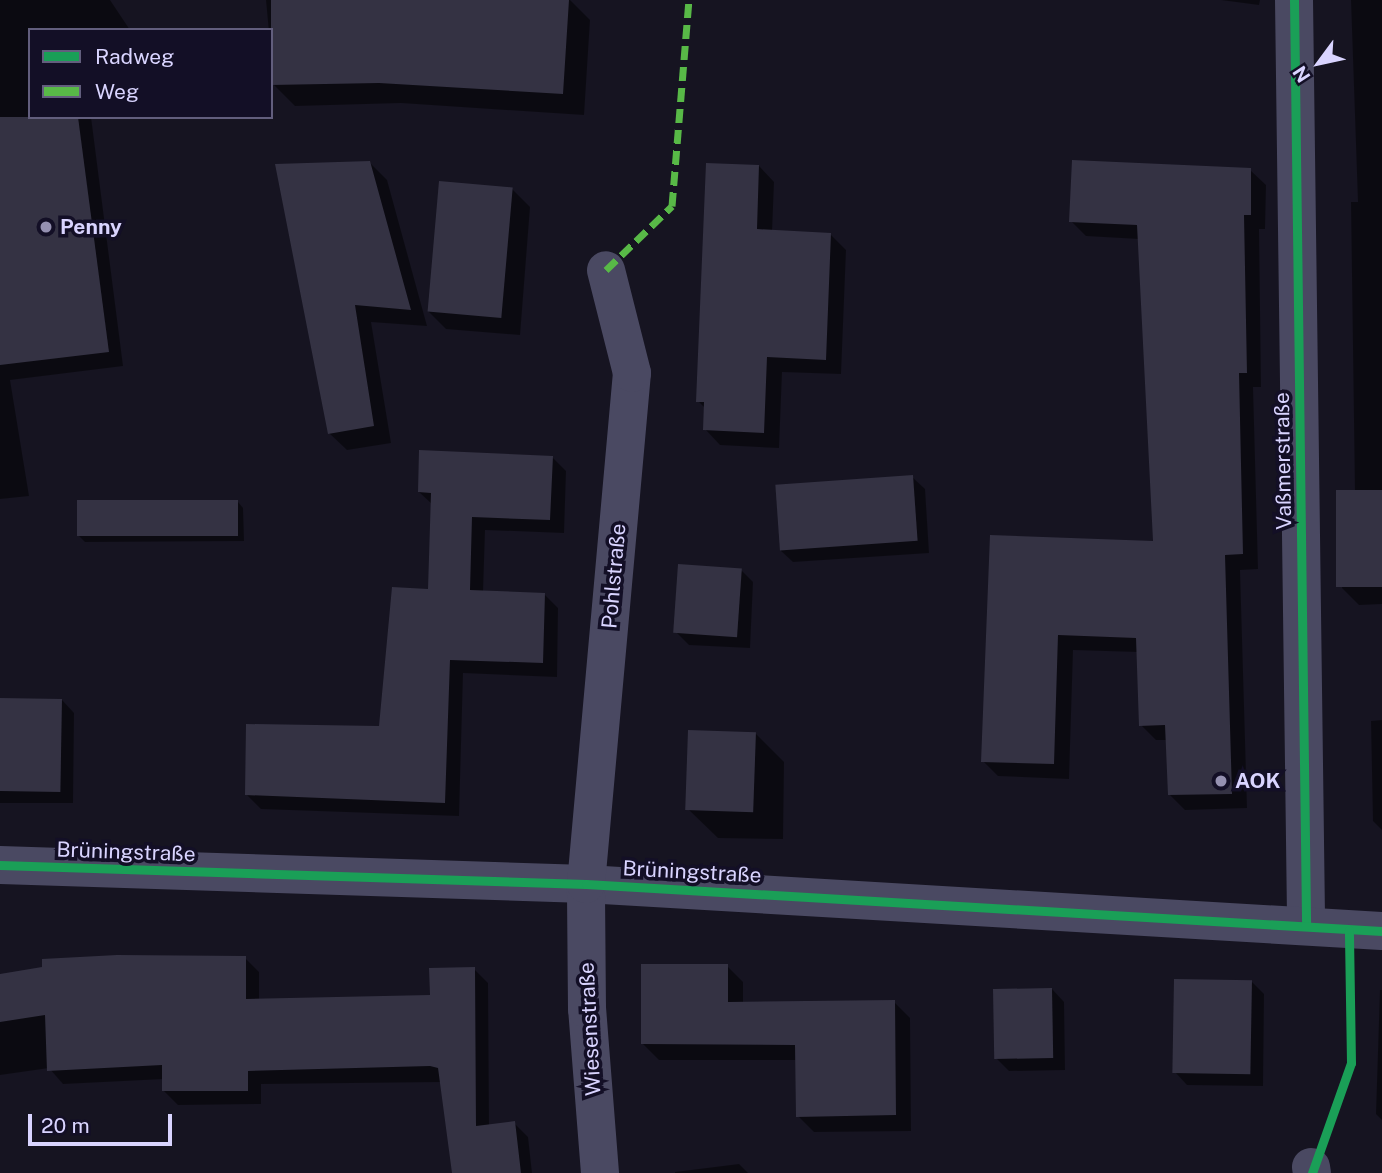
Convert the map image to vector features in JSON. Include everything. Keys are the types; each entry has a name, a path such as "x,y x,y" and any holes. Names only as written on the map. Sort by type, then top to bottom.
{"street":[{"name":"Vaßmerstraße","path":"1294,0 1306,922"},
{"name":"Pohlstraße","path":"586,884 632,373 607,270"},
{"name":"Brüningstraße","path":"0,865 586,884 1306,922 1382,930"},
{"name":"Wiesenstraße","path":"586,884 587,1009 600,1173"}],"building":[{"path":"271,0 569,0 563,94 379,83 273,85"},
{"name":"Penny","path":"0,117 78,119 109,352 0,365"},
{"path":"1072,160 1251,168 1251,215 1244,215 1247,373 1239,373 1243,554 1225,555 1232,794 1168,795 1165,725 1139,726 1136,638 1058,635 1054,764 981,762 990,535 1153,541 1137,225 1069,222"},
{"path":"370,161 411,310 355,305 374,426 328,434 275,164"},
{"path":"706,163 759,165 757,229 831,233 826,360 767,357 764,433 703,430 704,402 696,402"},
{"path":"439,181 513,187 501,318 428,312"},
{"path":"419,450 553,456 550,520 472,517 470,590 545,593 543,663 450,660 445,803 245,795 246,724 379,726 392,587 428,589 431,493 418,492"},
{"path":"913,475 918,541 780,550 775,485"},
{"path":"1336,490 1382,490 1382,587 1336,587"},
{"path":"77,500 238,500 238,536 77,536"},
{"path":"678,564 742,568 737,637 673,633"},
{"path":"0,698 62,699 60,792 0,791"},
{"path":"688,730 756,732 753,812 685,810"},
{"path":"117,955 246,956 246,999 430,995 429,968 475,967 476,1126 515,1121 521,1173 452,1173 438,1068 430,1066 248,1071 248,1091 162,1091 162,1065 47,1071 45,1015 0,1022 0,974 42,967 42,959"},
{"path":"641,964 728,964 728,1002 895,1000 896,1115 796,1117 795,1045 641,1044"},
{"path":"1174,979 1252,980 1250,1074 1172,1073"},
{"path":"1052,988 1053,1058 994,1059 993,989"}],"marked path":[{"path":"606,270 672,206 689,0"}],"cycle path":[{"path":"1294,0 1306,922"},
{"path":"0,865 586,884 1382,931"},
{"path":"1312,1173 1351,1063 1349,930"}],"place":[{"name":"Penny","path":"46,227"},
{"name":"AOK","path":"1221,781"}]}
